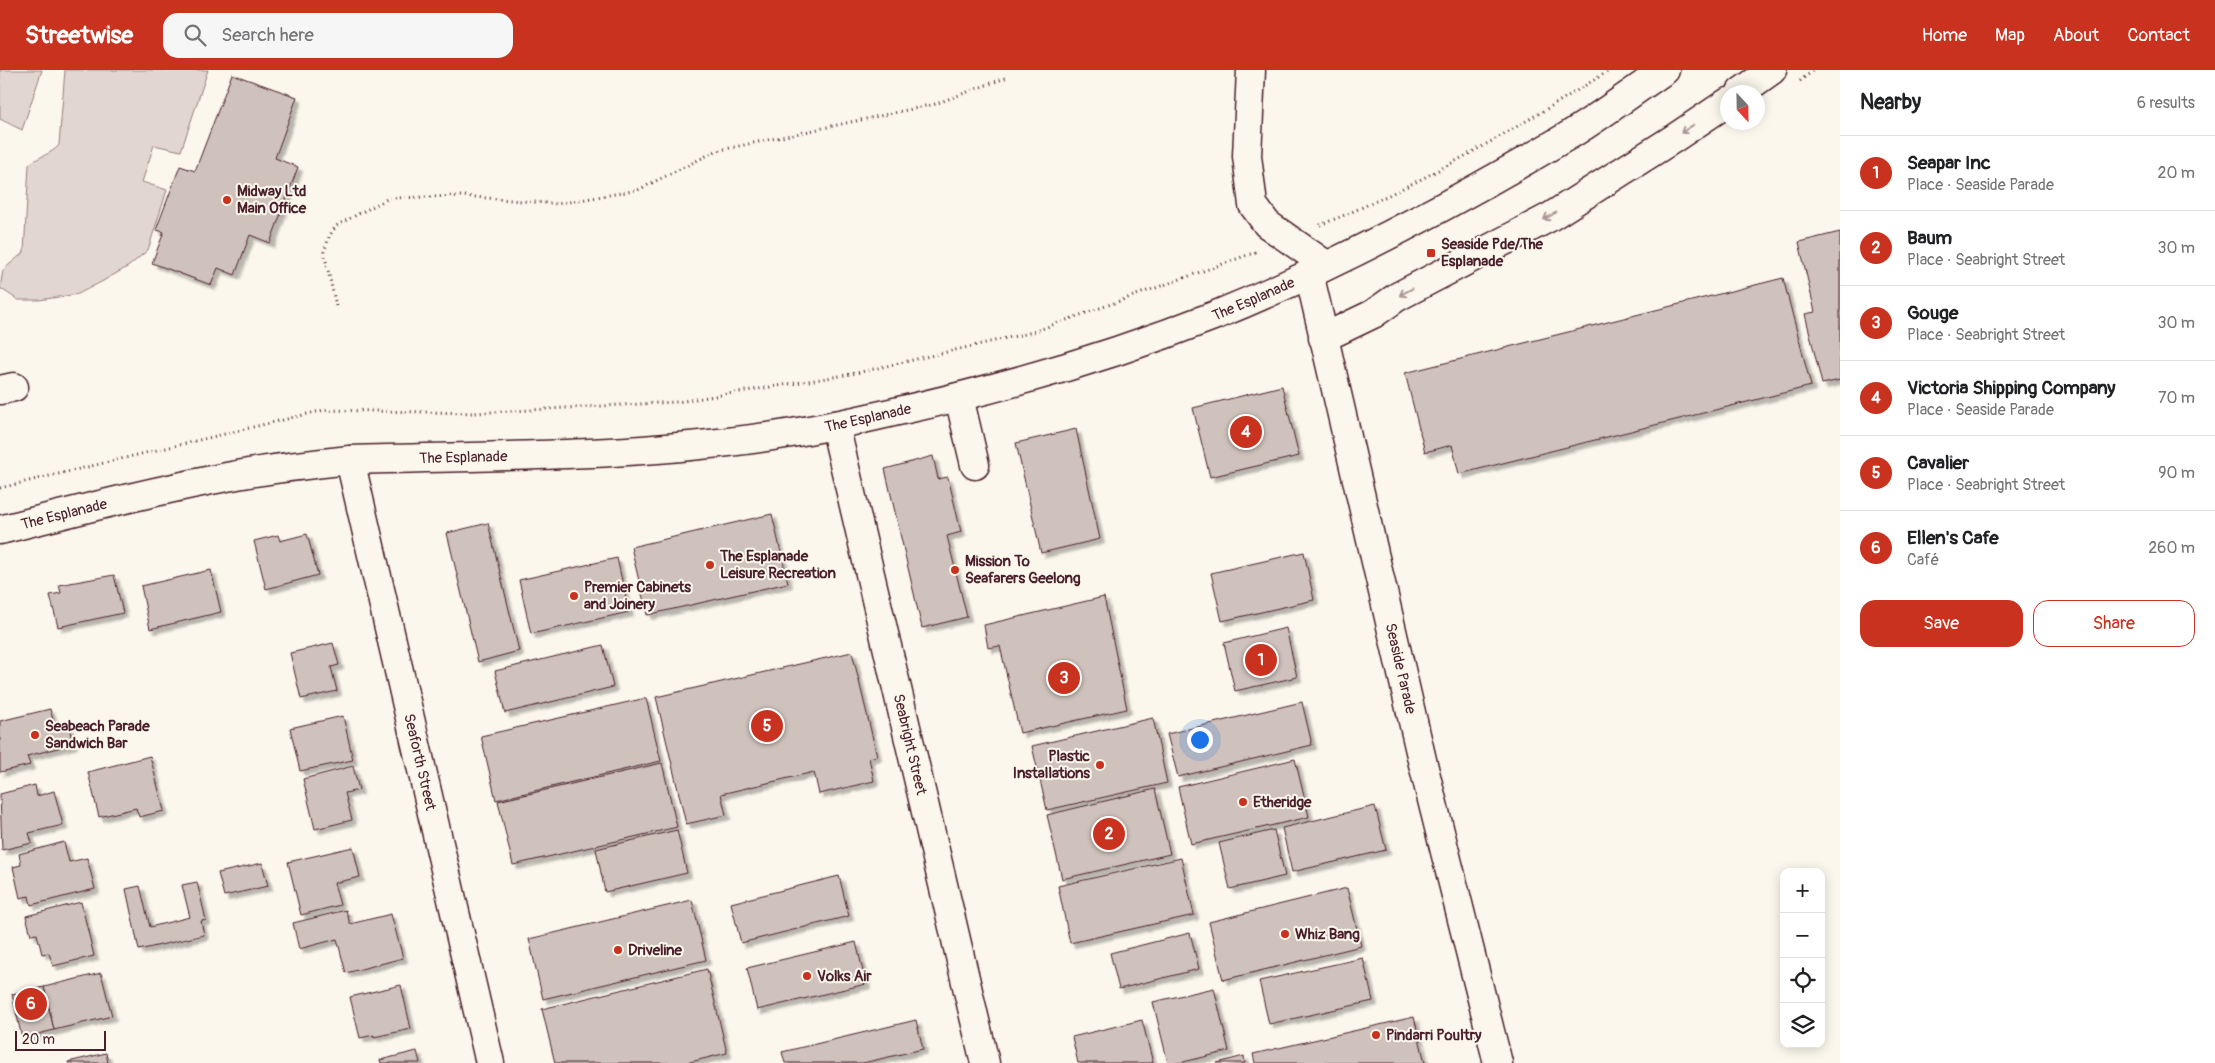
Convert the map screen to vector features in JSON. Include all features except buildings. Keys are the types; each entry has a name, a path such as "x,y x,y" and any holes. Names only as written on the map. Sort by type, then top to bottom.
{"street":[{"path":"1251,70 1247,156 1253,205 1267,224 1288,238 1317,269"},
{"name":"The Esplanade","path":"0,530 237,475 350,460 672,448 731,442 835,425 959,397 1067,367 1161,335 1216,314 1317,269 1438,209 1569,136 1665,70"},
{"path":"1751,85 1772,70"},
{"path":"1323,338 1373,314 1403,293 1550,217 1720,107"},
{"name":"Seaside Parade","path":"1317,269 1323,338 1422,760 1498,1063"},
{"path":"959,397 975,465"},
{"name":"Seabright Street","path":"835,425 985,1063"},
{"name":"Seaforth Street","path":"350,460 490,1063"}],"path":[{"path":"0,488 324,410 474,413 677,402 852,374 1033,332 1255,252 1374,204 1522,125 1610,70"},
{"path":"336,306 324,252 329,237 336,226 389,198 463,196 557,204 638,190 716,151 935,104 1008,77"}],"shaded area":[{"path":"0,70 42,70 22,130 0,119"},
{"path":"65,70 208,70 181,151 154,145 142,182 167,190 148,250 129,266 78,294 39,300 18,300 0,288 3,270 24,252 29,165 59,145"}],"place":[{"name":"Midway Ltd Main Office","path":"227,200"},
{"name":"Seaside Pde/The Esplanade","path":"1431,253"},
{"name":"Victoria Shipping Company","path":"1246,432"},
{"name":"The Esplanade Leisure Recreation","path":"710,565"},
{"name":"Mission To Seafarers Geelong","path":"955,570"},
{"name":"Premier Cabinets and Joinery","path":"574,596"},
{"name":"Seapar Inc","path":"1261,660"},
{"name":"Gouge","path":"1064,678"},
{"name":"Cavalier","path":"767,726"},
{"name":"Seabeach Parade Sandwich Bar","path":"35,735"},
{"name":"Plastic Installations","path":"1100,765"},
{"name":"Etheridge","path":"1243,802"},
{"name":"Baum","path":"1109,834"},
{"name":"Whiz Bang","path":"1285,934"},
{"name":"Driveline","path":"618,950"},
{"name":"Volks Air","path":"807,976"},
{"name":"Ellen's Cafe","path":"31,1004"},
{"name":"Pindarri Poultry","path":"1376,1035"}]}
